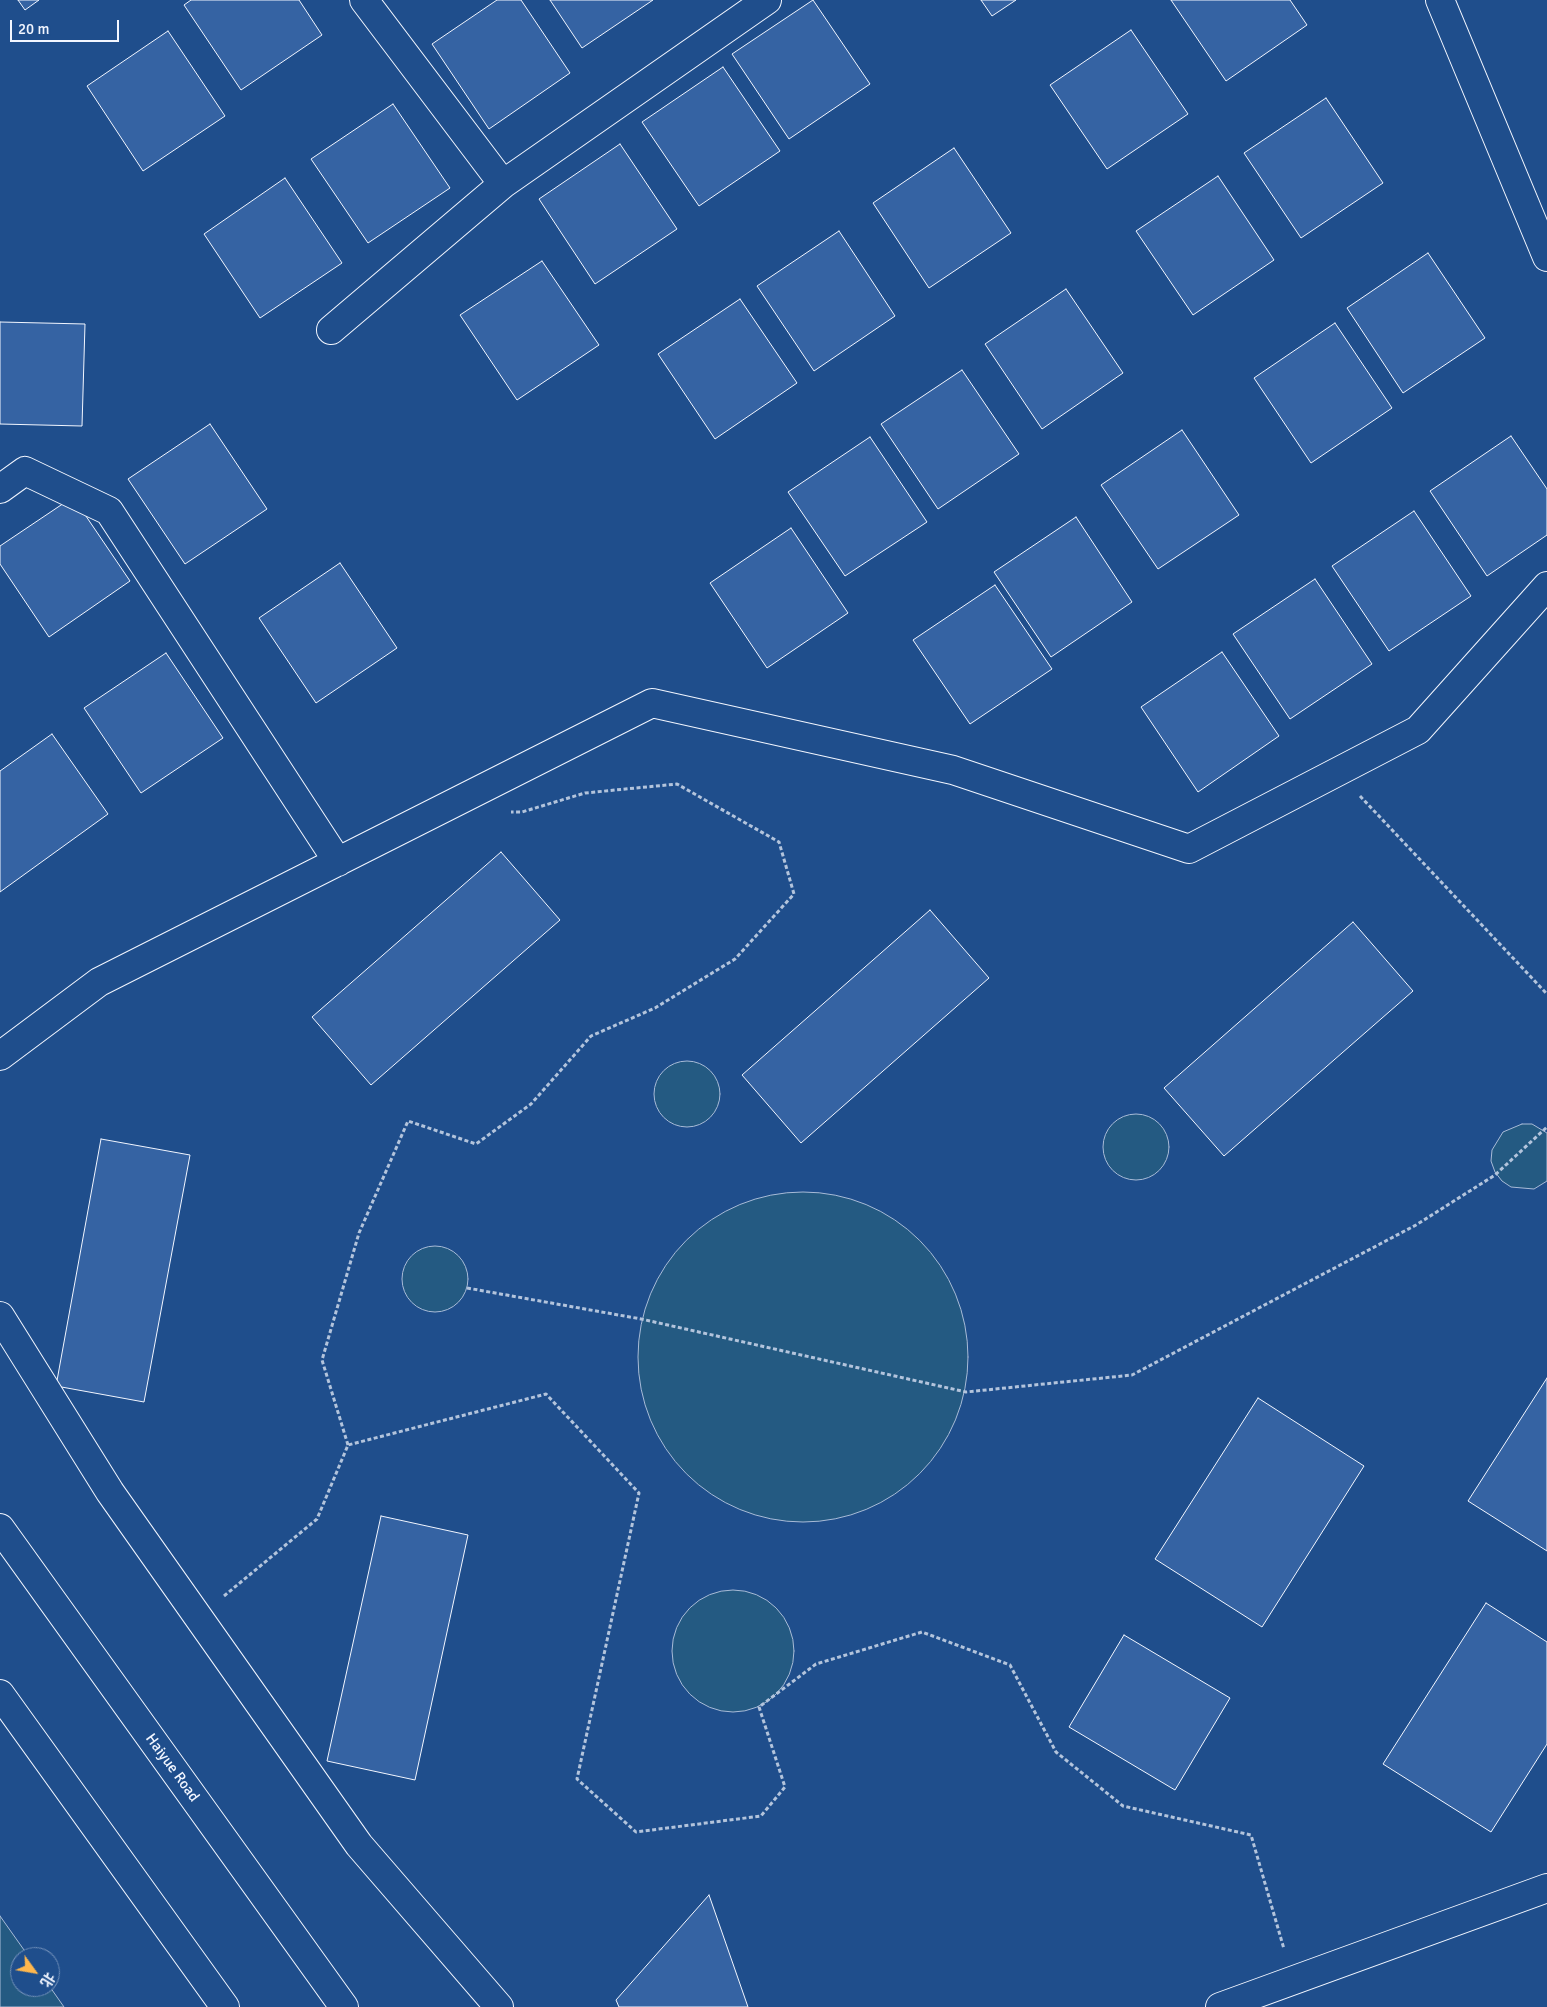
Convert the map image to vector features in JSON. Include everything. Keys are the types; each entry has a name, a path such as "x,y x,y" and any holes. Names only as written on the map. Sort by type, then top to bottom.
{"street":[{"path":"364,0 503,184"},
{"path":"332,330 503,184 767,0"},
{"path":"1440,0 1547,256"},
{"path":"0,489 26,470 110,510 338,862"},
{"path":"0,1056 99,982 652,703 953,770 1189,849 1418,730 1547,586"},
{"path":"0,1316 110,1492 359,1845 498,2007"},
{"name":"Haiyue Road","path":"0,1528 344,2007"},
{"path":"0,1694 225,2007"},
{"path":"1220,2007 1547,1888"}],"path":[{"path":"1337,772 1547,994"},
{"path":"198,1617 317,1519 348,1445 322,1360 359,1233 408,1121 476,1144 531,1104 591,1036 655,1008 734,959 794,894 779,842 677,784 585,793 522,812 503,813"},
{"path":"467,1288 641,1320 966,1392 1132,1375 1416,1225 1495,1176 1547,1127"},
{"path":"348,1445 546,1394 639,1494 577,1779 636,1832 760,1816 785,1787 759,1707 816,1664 922,1632 1010,1665 1056,1752 1123,1806 1251,1835 1293,1980"}],"shaded area":[{"path":"687,1061 700,1064 710,1071 717,1081 720,1094 717,1107 710,1117 700,1124 687,1127 674,1124 664,1117 657,1107 654,1094 657,1081 664,1071 674,1064"},
{"path":"1136,1114 1149,1117 1159,1124 1166,1134 1169,1147 1166,1160 1159,1170 1149,1177 1136,1180 1123,1177 1113,1170 1106,1160 1103,1147 1106,1134 1113,1124 1123,1117"},
{"path":"1522,1124 1532,1124 1547,1133 1547,1181 1534,1189 1511,1187 1502,1181 1495,1172 1491,1161 1492,1150 1503,1132"},
{"path":"803,1192 835,1195 866,1204 895,1220 920,1240 940,1265 956,1294 965,1325 968,1357 965,1389 956,1420 940,1449 920,1474 895,1494 866,1510 835,1519 803,1522 771,1519 740,1510 711,1494 686,1474 666,1449 650,1420 641,1389 638,1357 641,1325 650,1294 666,1265 686,1240 711,1220 740,1204 771,1195"},
{"path":"435,1246 448,1249 458,1256 465,1266 468,1279 465,1292 458,1302 448,1309 435,1312 422,1309 412,1302 405,1292 402,1279 405,1266 412,1256 422,1249"},
{"path":"733,1590 757,1594 776,1608 790,1627 794,1651 790,1675 776,1694 757,1708 733,1712 709,1708 690,1694 676,1675 672,1651 676,1627 690,1608 709,1594"},
{"path":"0,1916 22,1947 10,1947 10,1997 57,1997 64,2007 0,2007"}],"building":[{"path":"18,0 39,0 25,10"},
{"path":"191,0 299,0 322,35 241,90 184,5"},
{"path":"497,0 521,0 570,73 489,129 432,44"},
{"path":"550,0 653,0 582,48"},
{"path":"813,0 870,84 789,139 732,54"},
{"path":"981,0 1016,0 992,16"},
{"path":"1171,0 1290,0 1307,25 1226,81"},
{"path":"1131,30 1188,114 1107,169 1050,85"},
{"path":"168,31 225,116 143,171 87,86"},
{"path":"723,67 780,151 699,206 642,122"},
{"path":"1326,98 1383,183 1301,238 1244,153"},
{"path":"393,104 450,188 368,243 311,159"},
{"path":"620,144 677,229 595,284 539,199"},
{"path":"954,148 1011,233 929,288 873,203"},
{"path":"1218,176 1274,260 1193,315 1136,231"},
{"path":"285,178 342,263 260,318 204,234"},
{"path":"839,231 895,316 814,371 757,286"},
{"path":"1428,253 1485,338 1403,393 1347,308"},
{"path":"542,261 599,345 517,400 460,315"},
{"path":"1066,289 1123,373 1042,429 985,344"},
{"path":"740,299 797,383 715,439 658,354"},
{"path":"0,322 85,324 82,426 0,424"},
{"path":"1335,323 1392,408 1311,463 1254,378"},
{"path":"962,370 1019,454 938,509 881,424"},
{"path":"210,424 267,509 185,564 128,479"},
{"path":"1182,430 1239,515 1158,569 1101,485"},
{"path":"1511,436 1547,489 1547,535 1487,576 1430,491"},
{"path":"870,437 927,522 845,576 788,492"},
{"path":"73,497 130,581 49,637 0,564 0,546"},
{"path":"1414,511 1471,596 1389,651 1332,566"},
{"path":"1076,517 1132,602 1051,657 994,572"},
{"path":"791,528 848,613 767,668 710,583"},
{"path":"340,563 397,648 316,703 259,618"},
{"path":"1315,579 1372,664 1290,719 1233,634"},
{"path":"995,585 1052,669 970,724 913,640"},
{"path":"1222,652 1279,736 1198,792 1141,707"},
{"path":"166,653 223,738 141,793 84,708"},
{"path":"52,734 108,814 0,892 0,771"},
{"path":"501,852 560,920 371,1085 312,1017"},
{"path":"930,910 989,978 801,1143 742,1075"},
{"path":"1353,922 1413,991 1224,1156 1164,1088"},
{"path":"101,1139 190,1155 144,1402 56,1386"},
{"path":"1547,1378 1547,1551 1468,1501"},
{"path":"1258,1398 1364,1466 1262,1627 1155,1559"},
{"path":"381,1516 468,1535 415,1780 327,1761"},
{"path":"1486,1603 1547,1642 1547,1744 1491,1832 1383,1764"},
{"path":"1124,1635 1230,1698 1175,1790 1069,1727"},
{"path":"709,1895 748,2007 619,2007 616,2000"}]}
